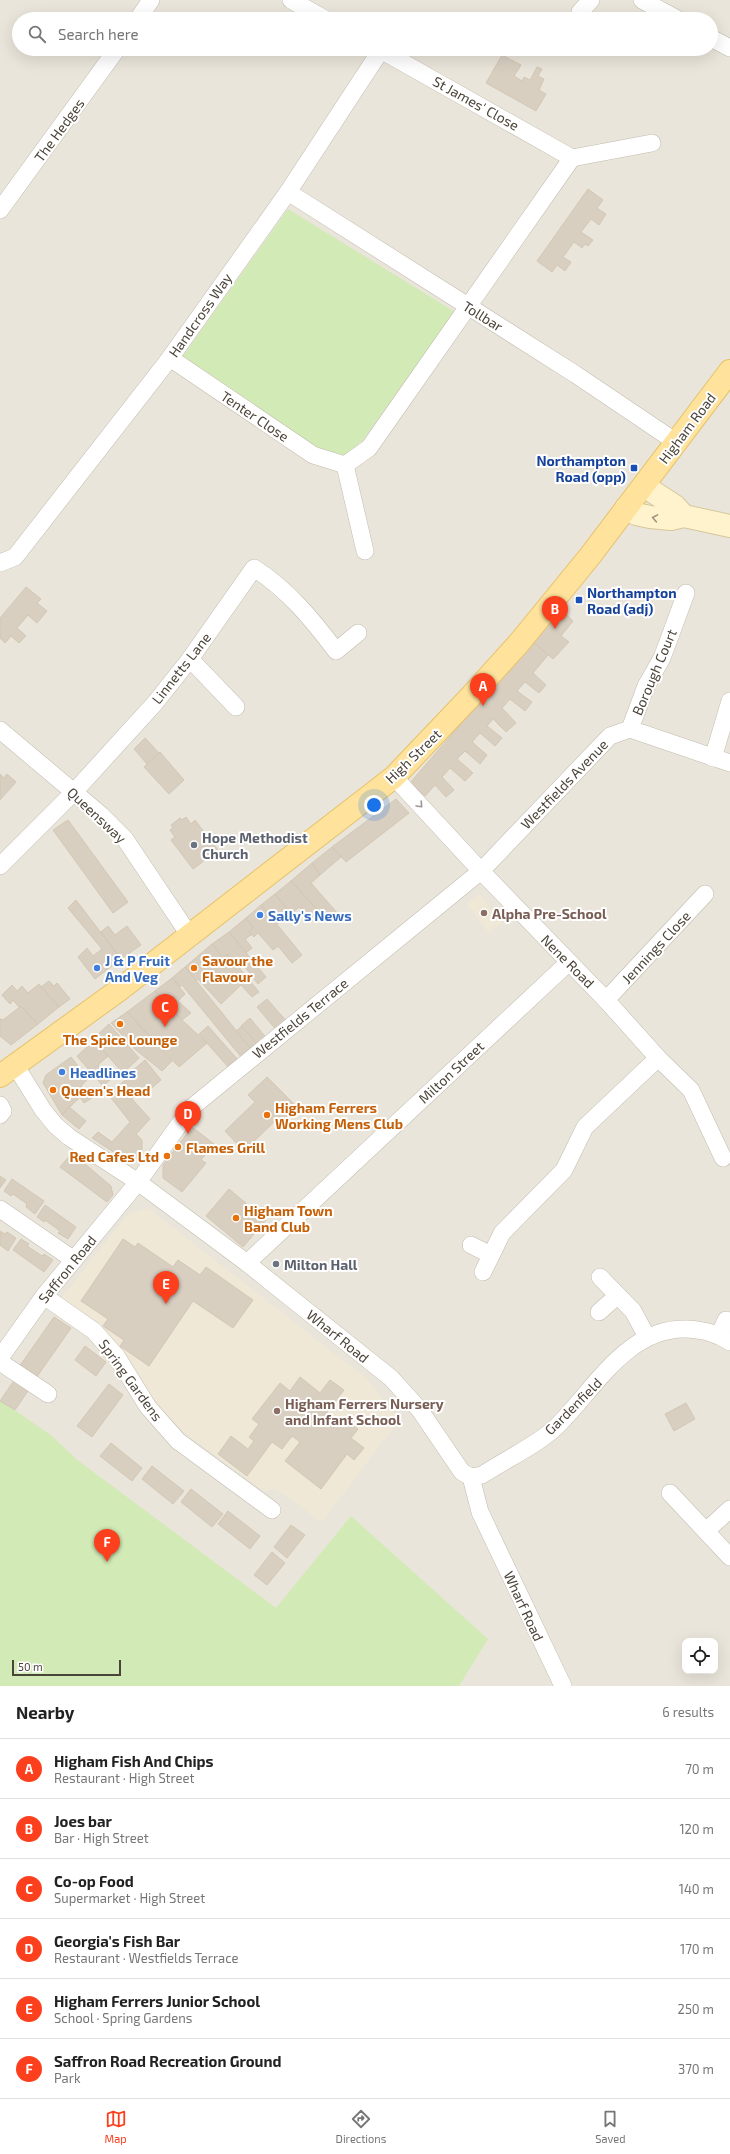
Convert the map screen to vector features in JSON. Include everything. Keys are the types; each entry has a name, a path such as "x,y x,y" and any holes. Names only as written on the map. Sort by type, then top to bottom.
{"main road":[{"name":"Higham Road","path":"644,486 730,370"},
{"name":"High Street","path":"8,1071 82,1018 190,936 394,777 519,643 644,486"},
{"path":"644,486 675,506 684,516"},
{"path":"626,508 636,514 661,519 671,519 684,516 730,526"}],"street":[{"path":"143,12 151,0"},
{"path":"291,0 312,12"},
{"path":"642,0 664,12"},
{"path":"718,42 730,48"},
{"name":"The Hedges","path":"0,210 112,56"},
{"name":"Handcross Way","path":"0,563 15,557 170,358 288,192 376,56"},
{"name":"St James' Close","path":"391,56 572,158"},
{"path":"365,551 345,465 369,448 572,158 652,143"},
{"name":"Tollbar","path":"288,192 469,307 676,442"},
{"name":"Tenter Close","path":"170,358 313,455 345,465"},
{"name":"Linnetts Lane","path":"0,866 74,792 155,703 190,659 254,568 271,579 305,610 336,651 358,633"},
{"name":"Borough Court","path":"630,729 646,686 662,658 686,593"},
{"path":"190,659 236,707"},
{"path":"713,758 730,701"},
{"path":"630,729 730,763"},
{"name":"Westfields Avenue","path":"481,871 610,736 630,729"},
{"name":"Queensway","path":"0,730 74,792 125,839 190,936"},
{"name":"Nene Road","path":"394,777 568,963 606,1000 658,1058 691,1090 723,1158"},
{"name":"Westfields Terrace","path":"138,1182 190,1108 481,871"},
{"name":"Jennings Close","path":"606,1000 705,894"},
{"name":"Milton Street","path":"247,1263 568,963"},
{"path":"483,1272 502,1233 564,1170 585,1127 658,1058"},
{"name":"Wharf Road","path":"8,1071 55,1125 84,1148 138,1182 247,1263 391,1378 419,1408 462,1472 471,1477 480,1512 563,1686"},
{"path":"0,1105 2,1111 0,1114"},
{"name":"Saffron Road","path":"0,1358 44,1296 138,1182"},
{"path":"0,1209 74,1260"},
{"path":"471,1245 491,1255"},
{"path":"600,1277 633,1311 647,1337"},
{"name":"Spring Gardens","path":"44,1296 94,1331 117,1357 148,1407 178,1441 272,1510"},
{"path":"599,1312 617,1296"},
{"name":"Gardenfield","path":"471,1477 482,1474 555,1428 624,1353 647,1337 672,1329 725,1332"},
{"path":"0,1362 48,1394"},
{"path":"670,1493 730,1557"},
{"path":"706,1531 730,1508"}],"shaded area":[{"path":"0,0 730,0 730,1686 0,1686"},
{"name":"Alpha Pre-School","path":"479,894 502,923 489,933 466,904"},
{"path":"148,1208 367,1379 399,1420 322,1522 276,1489 264,1491 184,1432 151,1402 59,1301 128,1214"}],"green space":[{"path":"288,209 455,312 362,441 343,457 319,449 183,356"},
{"path":"0,1400 52,1436 76,1459 276,1608 351,1516 488,1639 459,1686 0,1686"}],"building":[{"path":"501,56 504,56 521,65 514,76 522,81 524,77 530,80 537,67 542,69 538,76 544,79 539,90 546,94 536,111 486,83"},
{"path":"588,189 603,200 597,208 606,214 599,225 591,219 581,232 593,240 588,246 585,244 582,248 574,242 563,257 571,262 565,271 557,265 552,272 537,261"},
{"path":"26,587 41,599 37,603 47,611 37,623 28,615 17,628 26,636 19,643 11,636 5,643 0,638 0,618"},
{"path":"560,609 573,621 561,636 569,642 553,659 532,641"},
{"path":"532,641 548,655 533,673 546,685 539,693 525,682 517,691 532,702 525,711 510,699 502,708 516,723 506,732 493,719 487,726 502,738 495,746 480,733 472,742 487,755 480,764 465,751 457,759 473,773 465,781 450,768 442,777 454,790 446,797 435,785 425,796 410,783"},
{"path":"145,738 159,753 147,764 134,749"},
{"path":"160,752 184,780 169,794 144,767"},
{"path":"0,774 4,778 7,774 16,782 0,800"},
{"path":"396,799 409,813 346,862 332,847"},
{"name":"Hope Methodist Church","path":"186,817 191,824 195,820 218,850 193,869 171,840 175,837 170,830 173,828 171,825 180,818 182,820"},
{"path":"68,820 128,902 113,913 53,830"},
{"path":"332,847 341,857 320,875 312,863"},
{"path":"312,863 320,875 311,883 339,915 329,923 291,881"},
{"path":"291,881 322,915 311,922 299,907 291,914 275,894"},
{"path":"275,894 291,914 277,924 261,905"},
{"path":"76,900 121,959 95,979 78,957 87,948 93,956 102,949 68,908"},
{"path":"261,905 302,955 292,963 278,946 273,950 258,933 254,937 249,932 253,928 246,918"},
{"path":"246,918 253,928 249,932 251,935 245,939 252,948 246,953 229,932"},
{"path":"108,926 115,935 127,926 141,945 121,959 101,932"},
{"path":"229,932 266,977 258,984 242,963 238,967 228,954 223,958 212,944"},
{"path":"212,944 223,958 228,954 259,992 252,997 241,985 221,1004 198,979 196,981 185,967"},
{"path":"185,967 252,1050 242,1058 182,985 180,987 172,978"},
{"path":"172,978 185,994 178,1001 191,1013 182,1020 155,991"},
{"path":"49,981 54,986 57,983 70,999 59,1007 41,987"},
{"path":"39,984 59,1007 38,1024 21,1006 19,1007 13,1000 10,1004 2,995 12,985 17,991 22,986 28,993"},
{"path":"155,991 170,1009 207,1043 179,1067 127,1012"},
{"path":"267,999 288,1023 278,1032 257,1007"},
{"path":"21,1006 38,1024 11,1045 0,1036 0,1019 3,1020"},
{"path":"127,1012 172,1061 162,1071 136,1050 111,1023"},
{"path":"250,1018 268,1040 259,1047 241,1026"},
{"path":"109,1024 139,1058 123,1073 93,1039"},
{"path":"208,1026 239,1061 230,1069 199,1034"},
{"path":"242,1026 258,1045 252,1050 236,1031"},
{"path":"94,1041 108,1056 98,1065 111,1079 103,1086 77,1056"},
{"path":"71,1057 88,1079 81,1086 92,1098 84,1103 80,1097 62,1115 43,1083 46,1075"},
{"path":"145,1060 161,1080 147,1092 143,1089 132,1099 150,1119 136,1134 142,1140 142,1152 135,1159 121,1157 92,1138 98,1132 112,1142 130,1122 108,1094 133,1074 131,1072"},
{"name":"Higham Ferrers Working Mens Club","path":"267,1077 298,1108 280,1126 275,1121 244,1151 225,1131 255,1102 248,1095"},
{"path":"69,1107 86,1121 79,1129 62,1115"},
{"path":"192,1127 214,1144 201,1160 206,1163 182,1192 163,1178 163,1165"},
{"path":"72,1153 111,1186 113,1195 107,1202 60,1167"},
{"path":"0,1176 6,1180 0,1188"},
{"path":"12,1179 44,1201 35,1214 26,1207 27,1204 13,1194 11,1196 4,1191"},
{"name":"Higham Town Band Club","path":"229,1189 266,1220 243,1247 206,1216"},
{"path":"45,1205 76,1227 68,1239 58,1233 60,1231 45,1220 44,1222 37,1217"},
{"path":"0,1231 5,1234 7,1232 16,1238 8,1251 0,1245"},
{"path":"21,1239 29,1244 27,1246 42,1256 44,1254 53,1260 44,1272 13,1250"},
{"path":"123,1239 135,1247 138,1243 173,1267 178,1260 200,1275 206,1267 253,1300 233,1328 193,1301 149,1366 120,1346 124,1340 103,1326 108,1319 81,1301"},
{"path":"54,1317 71,1328 36,1378 19,1367"},
{"path":"85,1346 106,1362 96,1376 75,1360"},
{"path":"300,1377 320,1393 330,1380 344,1390 325,1415 338,1426 343,1418 358,1429 351,1438 364,1448 354,1460 347,1454 321,1489 285,1461 300,1442 292,1436 282,1449 272,1442 247,1476 218,1454 231,1436 248,1449 254,1441 249,1437 259,1424 252,1419 280,1383 290,1391"},
{"path":"15,1379 30,1388 15,1410 0,1401"},
{"path":"109,1384 123,1395 92,1437 77,1426"},
{"path":"686,1403 695,1419 674,1431 665,1414"},
{"path":"111,1443 142,1468 132,1481 100,1456"},
{"path":"152,1466 184,1491 173,1504 142,1479"},
{"path":"191,1489 223,1514 212,1527 181,1502"},
{"path":"228,1511 260,1536 250,1549 218,1524"},
{"path":"291,1525 305,1535 287,1558 274,1547"},
{"path":"272,1552 285,1563 267,1585 254,1575"}],"place":[{"name":"Northampton Road (opp)","path":"634,468"},
{"name":"Northampton Road (adj)","path":"579,600"},
{"name":"Joes bar","path":"555,629"},
{"name":"Higham Fish And Chips","path":"483,706"},
{"name":"Hope Methodist Church","path":"194,845"},
{"name":"Alpha Pre-School","path":"484,913"},
{"name":"Sally's News","path":"260,915"},
{"name":"J & P Fruit And Veg","path":"97,968"},
{"name":"Savour the Flavour","path":"194,968"},
{"name":"The Spice Lounge","path":"120,1024"},
{"name":"Co-op Food","path":"165,1027"},
{"name":"Headlines","path":"62,1072"},
{"name":"Queen's Head","path":"53,1090"},
{"name":"Higham Ferrers Working Mens Club","path":"267,1115"},
{"name":"Georgia's Fish Bar","path":"188,1134"},
{"name":"Flames Grill","path":"178,1147"},
{"name":"Red Cafes Ltd","path":"167,1156"},
{"name":"Higham Town Band Club","path":"236,1218"},
{"name":"Milton Hall","path":"276,1264"},
{"name":"Higham Ferrers Junior School","path":"166,1304"},
{"name":"Higham Ferrers Nursery and Infant School","path":"277,1411"},
{"name":"Saffron Road Recreation Ground","path":"107,1562"}]}
